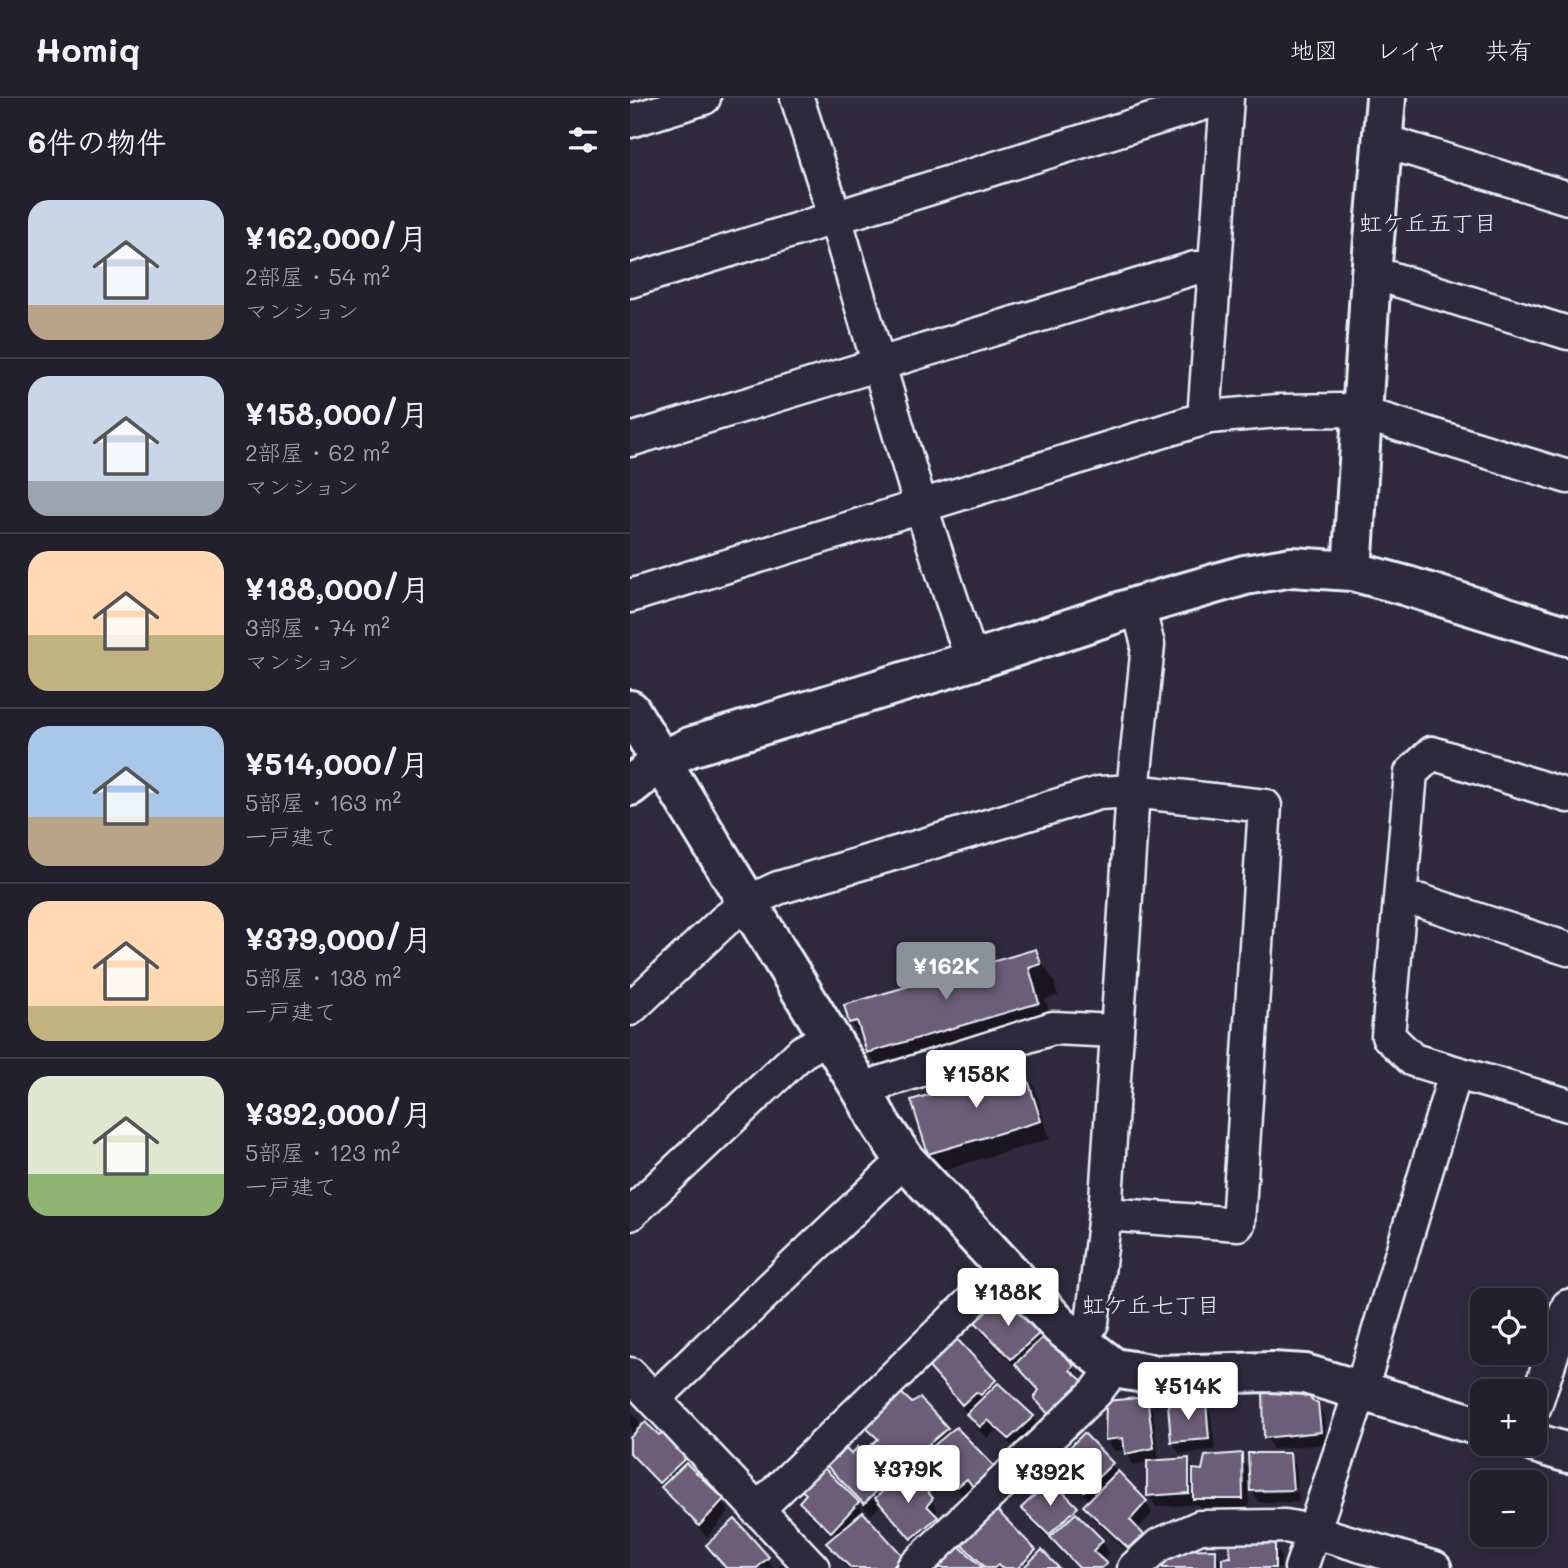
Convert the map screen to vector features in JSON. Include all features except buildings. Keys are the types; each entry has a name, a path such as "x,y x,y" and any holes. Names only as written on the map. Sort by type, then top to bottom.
{"street":[{"path":"630,121 704,98"},
{"path":"797,98 921,507 972,661"},
{"path":"1352,571 1371,275 1386,98"},
{"path":"630,281 1209,102 1226,101 1205,405 1209,417"},
{"path":"1382,144 1400,146 1568,198"},
{"path":"630,440 1195,268 1216,268"},
{"path":"1371,275 1390,278 1568,333"},
{"path":"630,596 1209,417 1278,411 1342,410 1568,477"},
{"path":"630,786 661,761 690,747 972,661 1138,606 1245,575 1292,567 1352,571 1568,636"},
{"path":"1080,1343 1092,1323 1105,1214 1133,791 1148,645 1138,606"},
{"path":"630,710 881,1125 905,1160 1005,1269 1080,1343 1114,1368 1156,1375 1272,1372 1305,1374 1470,1423"},
{"path":"1568,796 1432,753 1411,773 1388,1036 1413,1060 1568,1105"},
{"path":"630,1009 724,921 748,902 778,888 1098,793 1133,791 1265,806 1238,1224 1105,1214"},
{"path":"1402,900 1421,901 1568,949"},
{"path":"863,1092 880,1083 1053,1028 1116,1031"},
{"path":"630,1214 802,1052 829,1037"},
{"path":"1301,1568 1361,1390 1455,1074"},
{"path":"654,1399 905,1160"},
{"path":"757,1510 1005,1269"},
{"path":"1544,1379 1568,1306"},
{"path":"913,1568 1096,1392 1114,1368"},
{"path":"630,1374 813,1568"},
{"path":"1547,1447 1568,1453"},
{"path":"1134,1568 1158,1545 1200,1527 1285,1526 1312,1531 1435,1568"}],"district":[{"name":"虹ケ丘五丁目","path":"1428,222"},
{"name":"虹ケ丘七丁目","path":"1151,1304"}]}
